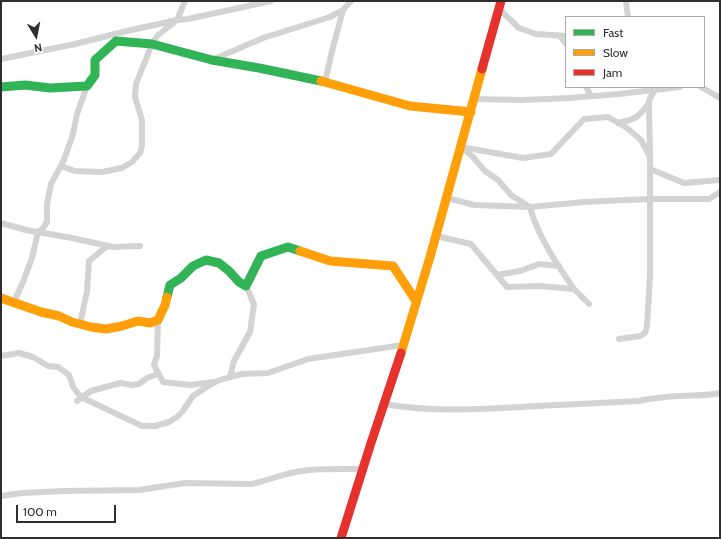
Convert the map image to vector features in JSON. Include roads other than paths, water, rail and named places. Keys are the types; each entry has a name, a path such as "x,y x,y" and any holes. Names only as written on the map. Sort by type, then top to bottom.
{"street":[{"path":"61,166 75,171 102,172 122,168 132,162 140,153 142,145 142,120 135,98 136,84 152,44 157,36 178,20 185,1"},
{"path":"1,59 271,1"},
{"path":"212,60 263,38 330,17 343,10 351,1"},
{"path":"626,1 628,16"},
{"path":"500,5 519,28 536,34 563,36"},
{"path":"341,538 403,345 436,236 500,5"},
{"path":"324,82 343,10"},
{"path":"14,302 32,258 38,232 43,228 46,222 47,204 51,184 61,166 73,134 77,114 87,86 95,75 95,60 116,41 152,44 212,60 259,68 324,82 410,106 471,112"},
{"path":"1,87 25,85 50,88 87,86"},
{"path":"587,88 591,96"},
{"path":"474,100 522,100 591,96 664,88"},
{"path":"703,88 720,98"},
{"path":"619,339 640,336 645,333 647,326 650,276 649,103 655,90"},
{"path":"618,123 634,120 641,114 649,103"},
{"path":"461,147 523,158 551,154 584,119 608,117 627,128 642,140 650,157"},
{"path":"461,147 472,156 485,171 498,180 511,195 530,207 534,220 558,266 574,289 589,304"},
{"path":"650,169 684,183 720,180"},
{"path":"447,198 474,206 530,207 584,202 649,199 709,199 720,192"},
{"path":"1,224 113,247 140,246"},
{"path":"436,236 471,244 507,287 540,286 574,289"},
{"path":"80,324 87,291 89,261 107,246"},
{"path":"246,286 261,256 288,247 330,261 393,266 416,301"},
{"path":"230,377 234,360 250,332 254,304 246,286 239,282 219,262 206,260 193,266 181,278 170,285 165,305 158,320 157,356 154,365 163,382 190,385 217,381 242,374 268,373 308,359 403,345"},
{"path":"497,275 520,271 539,264 558,266"},
{"path":"1,298 90,327 106,329 138,321 150,322 158,320"},
{"path":"1,356 19,353 33,357 48,366 58,367 69,375 79,399 142,426 155,426 169,422 182,412 193,396 217,381"},
{"path":"79,399 91,391 120,384 139,384 147,378 158,374"},
{"path":"384,404 405,408 428,409 496,408 624,402 720,393"},
{"path":"1,496 63,490 139,490 185,483 252,484 291,473 312,470 362,470"}]}
